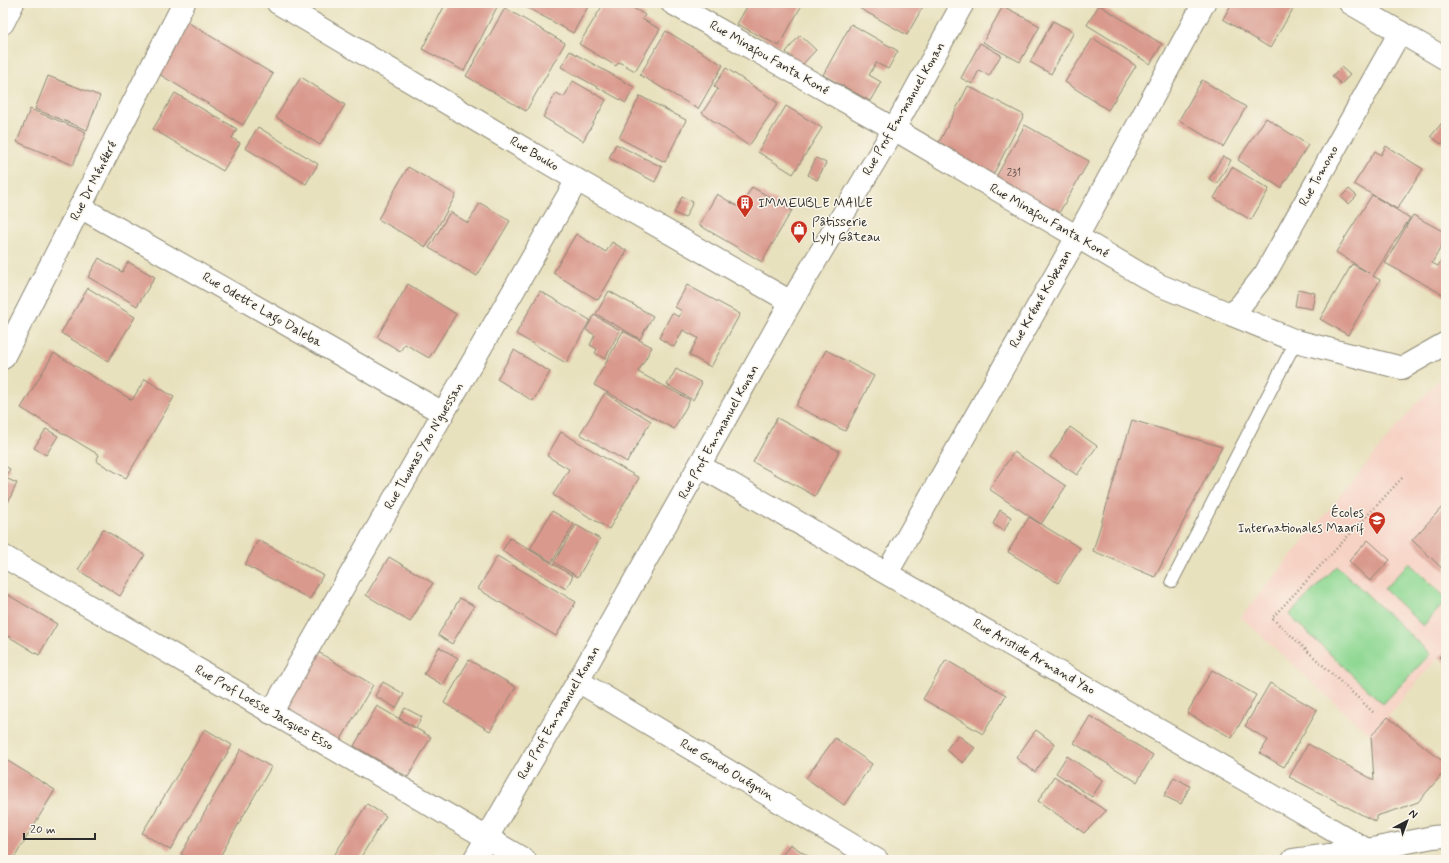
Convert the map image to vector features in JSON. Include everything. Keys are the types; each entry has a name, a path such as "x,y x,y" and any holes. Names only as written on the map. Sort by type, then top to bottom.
{"street":[{"path":"3,23 13,3"},
{"name":"Rue Dr Ménékré","path":"3,358 184,3"},
{"name":"Rue Bouko","path":"278,3 577,180 791,302"},
{"name":"Rue Minafou Fanta Koné","path":"672,3 894,129 1160,285 1296,341 1402,368 1446,344"},
{"name":"Rue Prof Emmanuel Konan","path":"474,860 578,681 791,302 894,129 964,3"},
{"name":"Rue Krémé Kobenan","path":"887,573 1077,237 1204,3"},
{"path":"1350,3 1446,59"},
{"name":"Rue Tomono","path":"1233,315 1265,274 1400,32"},
{"name":"Rue Thomas Yao N'guessan","path":"271,713 577,180"},
{"name":"Rue Odette Lago Daleba","path":"80,207 443,413"},
{"name":"Rue Aristide Armand Yao","path":"700,466 1367,850"},
{"name":"Rue Prof Loesse Jacques Esso","path":"3,556 525,860"},
{"name":"Rue Gondo Ouégnin","path":"578,681 877,860"},
{"path":"1293,860 1367,850 1442,831"}],"lane":[{"path":"1172,581 1296,341"}],"path":[{"path":"1373,712 1272,618 1403,478"}],"shaded area":[{"name":"Écoles Internationales Maarif","path":"1446,373 1446,650 1371,736 1241,617 1416,404"}],"green space":[{"path":"1409,563 1446,598 1446,601 1423,626 1384,589"},
{"path":"1337,566 1430,654 1383,704 1289,615"}],"building":[{"path":"446,3 489,3 497,7 464,71 422,49"},
{"path":"519,3 590,3 573,33"},
{"path":"604,3 625,3 645,15 642,19 660,29 635,71 619,62 616,66 579,44"},
{"path":"749,3 803,3 779,46 737,24"},
{"path":"862,3 925,3 907,35 859,8"},
{"path":"1232,3 1283,3 1293,9 1270,48 1223,19"},
{"path":"1099,5 1162,44 1150,64 1087,25"},
{"path":"1003,6 1040,26 1020,62 983,42"},
{"path":"505,8 565,43 526,111 466,76"},
{"path":"184,20 273,74 243,125 154,71"},
{"path":"1053,21 1074,32 1051,74 1030,62"},
{"path":"851,24 898,51 888,69 876,63 869,75 881,82 870,101 823,75"},
{"path":"666,31 723,65 698,109 640,75"},
{"path":"800,35 816,50 801,66 786,52"},
{"path":"1093,38 1136,66 1108,110 1065,82"},
{"path":"980,43 1001,55 989,76 979,70 972,84 961,78"},
{"path":"570,51 634,87 626,103 561,67"},
{"path":"1341,67 1350,75 1341,84 1332,76"},
{"path":"726,68 778,103 749,146 702,113 718,89 714,86"},
{"path":"48,76 100,96 87,130 35,109"},
{"path":"301,77 345,105 320,145 276,117"},
{"path":"1202,80 1246,107 1223,147 1179,120"},
{"path":"573,81 606,100 583,141 543,117 556,93 564,97"},
{"path":"968,86 1024,115 993,175 937,146"},
{"path":"175,93 237,129 232,138 240,143 223,171 153,129"},
{"path":"640,96 686,120 665,162 619,138"},
{"path":"786,106 822,128 793,174 758,152"},
{"path":"30,109 86,132 73,165 17,142"},
{"path":"1266,118 1308,145 1281,188 1238,160"},
{"path":"1446,118 1446,139 1441,144 1431,136"},
{"path":"1025,125 1089,161 1059,213 996,177"},
{"path":"258,127 318,164 306,184 245,148"},
{"path":"616,144 662,167 655,182 609,158"},
{"path":"1386,146 1423,169 1397,209 1354,184 1375,151 1381,155"},
{"path":"1223,156 1231,160 1217,184 1209,179"},
{"path":"816,158 826,163 817,180 808,175"},
{"path":"408,167 456,195 426,247 378,219"},
{"path":"1232,167 1269,189 1251,220 1214,198"},
{"name":"IMMEUBLE MAILE","path":"752,187 792,210 762,262 699,225 717,194 740,208"},
{"path":"1349,189 1357,196 1349,204 1341,197"},
{"path":"1372,195 1410,218 1373,276 1380,280 1348,335 1320,319 1352,264 1369,273 1336,252"},
{"path":"682,197 693,202 685,218 674,213"},
{"path":"480,203 510,221 477,276 429,248 450,212 468,223"},
{"path":"1413,215 1446,233 1446,248 1442,245 1432,263 1438,266 1446,252 1446,296 1385,263"},
{"path":"576,234 606,252 612,242 627,251 598,300 553,273"},
{"path":"99,258 122,272 128,262 155,277 137,306 88,277"},
{"path":"408,284 456,314 429,358 405,344 400,351 377,337"},
{"path":"687,285 740,314 711,367 689,355 698,338 683,330 674,347 659,338 672,313 679,317 682,311 675,307"},
{"path":"88,288 135,317 108,361 61,333"},
{"path":"1298,289 1315,293 1312,309 1295,306"},
{"path":"540,291 590,320 566,363 516,334"},
{"path":"609,291 653,316 640,339 596,314"},
{"path":"594,315 620,330 605,359 595,353 597,349 590,345 595,335 586,330"},
{"path":"623,331 652,347 638,372 690,400 674,429 594,385"},
{"path":"514,350 550,372 533,401 497,379"},
{"path":"826,350 874,376 845,431 796,406"},
{"path":"54,353 132,400 145,379 174,397 126,478 96,461 99,455 21,408"},
{"path":"676,369 702,383 693,400 667,385"},
{"path":"605,393 651,421 627,462 580,434"},
{"path":"777,418 839,451 815,496 753,462"},
{"path":"1132,420 1222,447 1155,577 1093,551"},
{"path":"1070,427 1097,446 1077,475 1050,457"},
{"path":"46,429 58,436 46,455 34,448"},
{"path":"561,432 639,478 609,529 553,495 569,469 547,456"},
{"path":"1014,452 1066,486 1041,524 989,489"},
{"path":"3,465 10,469 5,478 17,483 3,513"},
{"path":"1446,503 1446,572 1412,540"},
{"path":"1000,510 1011,517 1004,531 993,524"},
{"path":"552,511 574,524 552,562 530,549"},
{"path":"1029,517 1080,548 1058,583 1008,552"},
{"path":"576,525 600,539 578,577 554,562"},
{"path":"103,529 145,555 120,596 78,570"},
{"path":"510,538 573,576 566,589 502,551"},
{"path":"258,540 323,575 310,599 245,565"},
{"path":"1368,540 1390,560 1370,581 1349,561"},
{"path":"497,556 576,602 556,636 478,589"},
{"path":"389,557 433,583 410,622 366,595"},
{"path":"3,592 57,624 39,655 3,633"},
{"path":"460,598 474,606 452,644 438,635"},
{"path":"439,647 458,658 443,685 424,674"},
{"path":"1446,650 1446,663 1439,657"},
{"path":"318,652 373,685 337,746 282,714"},
{"path":"469,660 516,687 490,731 444,703"},
{"path":"946,660 1006,695 983,734 923,699"},
{"path":"1212,670 1256,695 1232,738 1187,713"},
{"path":"383,682 404,694 396,708 375,696"},
{"path":"1270,683 1317,710 1284,767 1260,753 1268,740 1245,726"},
{"path":"377,706 431,737 408,777 354,746"},
{"path":"405,708 422,717 416,728 399,718"},
{"path":"1090,716 1153,755 1137,782 1074,743"},
{"path":"1388,717 1446,764 1446,770 1418,802 1376,816 1376,822 1289,777 1308,744 1374,780 1371,736"},
{"path":"205,729 232,745 170,850 142,833"},
{"path":"1036,730 1055,744 1035,772 1016,758"},
{"path":"958,735 975,748 963,763 946,750"},
{"path":"835,738 872,764 844,805 806,778"},
{"path":"241,749 271,767 218,860 192,860 181,854"},
{"path":"1067,756 1103,780 1092,797 1056,773"},
{"path":"3,758 55,790 13,860 3,860"},
{"path":"1054,776 1106,811 1084,833 1038,801"},
{"path":"1174,777 1190,786 1181,804 1164,796"},
{"path":"367,804 386,816 359,860 331,860"},
{"path":"790,844 814,860 779,860"}],"place":[{"name":"IMMEUBLE MAILE","path":"745,218"},
{"name":"Pâtisserie Lyly Gâteau","path":"799,244"},
{"name":"Écoles Internationales Maarif","path":"1377,535"}]}
